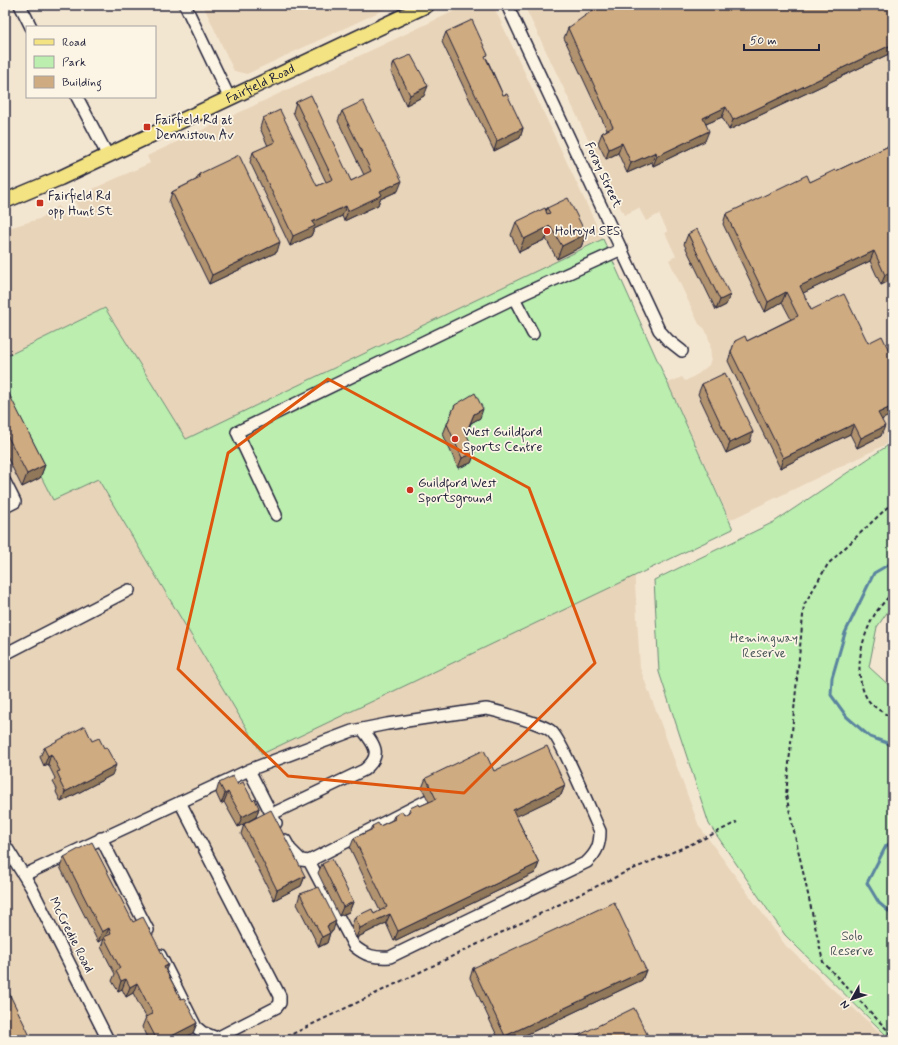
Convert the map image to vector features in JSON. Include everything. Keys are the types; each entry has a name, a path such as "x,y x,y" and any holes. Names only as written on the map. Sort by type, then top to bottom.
{"main road":[{"name":"Fairfield Road","path":"5,201 20,196 108,156 428,5"}],"street":[{"path":"20,5 30,26"},
{"path":"185,5 229,98"},
{"name":"Foray Street","path":"506,5 622,248 659,330 668,340 682,351"},
{"path":"78,98 108,156"},
{"path":"276,515 237,432 514,298 622,248"},
{"path":"514,298 533,334"},
{"path":"5,482 15,502 5,507"},
{"path":"5,654 129,590"},
{"path":"24,875 249,770 362,729 486,709 500,711 551,731 560,745 600,831 600,844 596,853 587,862 390,957 376,958 364,955 354,946 309,861"},
{"path":"272,814 364,770 373,763 376,754 372,742 362,729"},
{"path":"249,770 290,849 301,860 309,861 428,800"},
{"path":"101,838 196,1027 202,1032 217,1038 278,1007 280,1003 280,996 180,802"},
{"name":"McCredie Road","path":"5,845 24,875 108,1040"}],"path":[{"path":"893,502 828,564 804,605 786,795 823,962 893,1036"},
{"path":"893,592 876,613 867,630 859,670 860,681 869,701 878,709 893,718"},
{"path":"280,1040 624,873 737,822"}],"highlighted area":[{"path":"328,379 529,488 595,663 464,793 288,776 178,669 228,453"}],"shaded area":[{"path":"203,5 394,5 247,74 234,71"},
{"path":"467,5 493,5 603,239 186,439 105,308 5,357 5,229 39,219 47,214 46,212 58,206 65,218 79,210 73,198 150,163 147,156"},
{"path":"524,5 893,5 893,437 891,442 730,520 668,383 682,377 685,381 698,374 709,365 711,358 710,342 705,329 699,324 669,260 676,256 665,233 668,232 659,214 646,221 639,208 624,215"},
{"path":"5,406 98,479 262,754 634,567 640,668 699,826 786,946 888,1040 5,1040"}],"green space":[{"name":"Guildford West Sportsground","path":"603,239 733,529 262,754 98,479 53,500 5,406 5,357 105,308 186,439"},
{"name":"Hemingway Reserve","path":"893,442 893,604 877,627 869,667 893,689 893,1040 891,1040 785,935 709,824 659,672 654,580 774,522"}],"building":[{"path":"600,5 893,5 893,44 733,120 726,107 703,118 709,131 657,156 656,152 631,163 622,143 609,149 602,133 613,127 568,28"},
{"path":"472,20 488,55 485,56 503,95 507,94 523,128 497,141 446,32"},
{"path":"411,55 428,86 410,95 394,62"},
{"path":"311,95 351,181 371,171 342,111 363,101 402,181 380,191 382,195 348,211 346,206 312,222 315,226 293,236 253,152 275,142 263,118 280,110 317,186 333,179 296,102"},
{"path":"893,144 893,271 885,275 874,251 800,286 811,310 844,294 868,343 882,336 893,359 893,406 878,413 885,426 861,438 854,424 783,458 731,352 735,341 745,336 747,341 798,316 786,292 768,302 726,214 807,175 810,182"},
{"path":"239,155 280,242 212,275 172,192 200,178 199,174"},
{"path":"568,198 586,234 562,246 550,226 524,239 516,222 545,208 547,214 550,213 547,208"},
{"path":"697,229 730,295 720,300 688,234"},
{"path":"725,373 753,432 730,443 702,384"},
{"path":"5,388 45,465 27,474 5,431"},
{"name":"West Guildford Sports Centre","path":"475,393 483,409 474,414 466,433 475,453 462,458 447,424 455,405"},
{"path":"85,726 92,741 99,738 116,765 65,792 57,772 60,771 51,754 48,756 44,748"},
{"path":"547,746 565,785 513,810 539,863 398,931 390,914 360,928 355,917 372,909 374,914 387,907 354,838 373,829 372,826 378,823 380,826 395,819 394,816 402,811 404,815 411,811 410,808 419,804 420,806 436,799 426,778 484,750 494,771"},
{"path":"233,776 238,785 243,782 253,801 255,799 259,808 242,817 228,792 225,794 219,783"},
{"path":"271,810 305,876 277,890 244,824"},
{"path":"92,842 133,922 143,917 168,965 164,967 181,999 184,998 197,1023 164,1040 157,1040 145,1017 153,1014 137,983 130,987 126,979 121,981 116,971 120,968 104,937 111,934 109,928 102,932 64,857"},
{"path":"332,859 353,902 343,907 322,864"},
{"path":"319,887 336,921 327,926 330,933 322,937 300,894"},
{"path":"614,902 646,970 505,1036 473,968"},
{"path":"5,985 32,1040 5,1040"},
{"path":"634,1008 650,1040 569,1040"}],"waterway":[{"path":"893,562 874,573 845,633 832,678 831,695 847,717 870,737 893,745"},
{"path":"893,841 886,846 867,883 879,903 893,915"}],"place":[{"name":"Fairfield Rd at Dennistoun Av","path":"147,127"},
{"name":"Fairfield Rd opp Hunt St","path":"40,203"},
{"name":"Holroyd SES","path":"547,231"},
{"name":"West Guildford Sports Centre","path":"455,439"},
{"name":"Guildford West Sportsground","path":"410,490"}],"park label":[{"name":"Solo Reserve","path":"852,944"}]}
